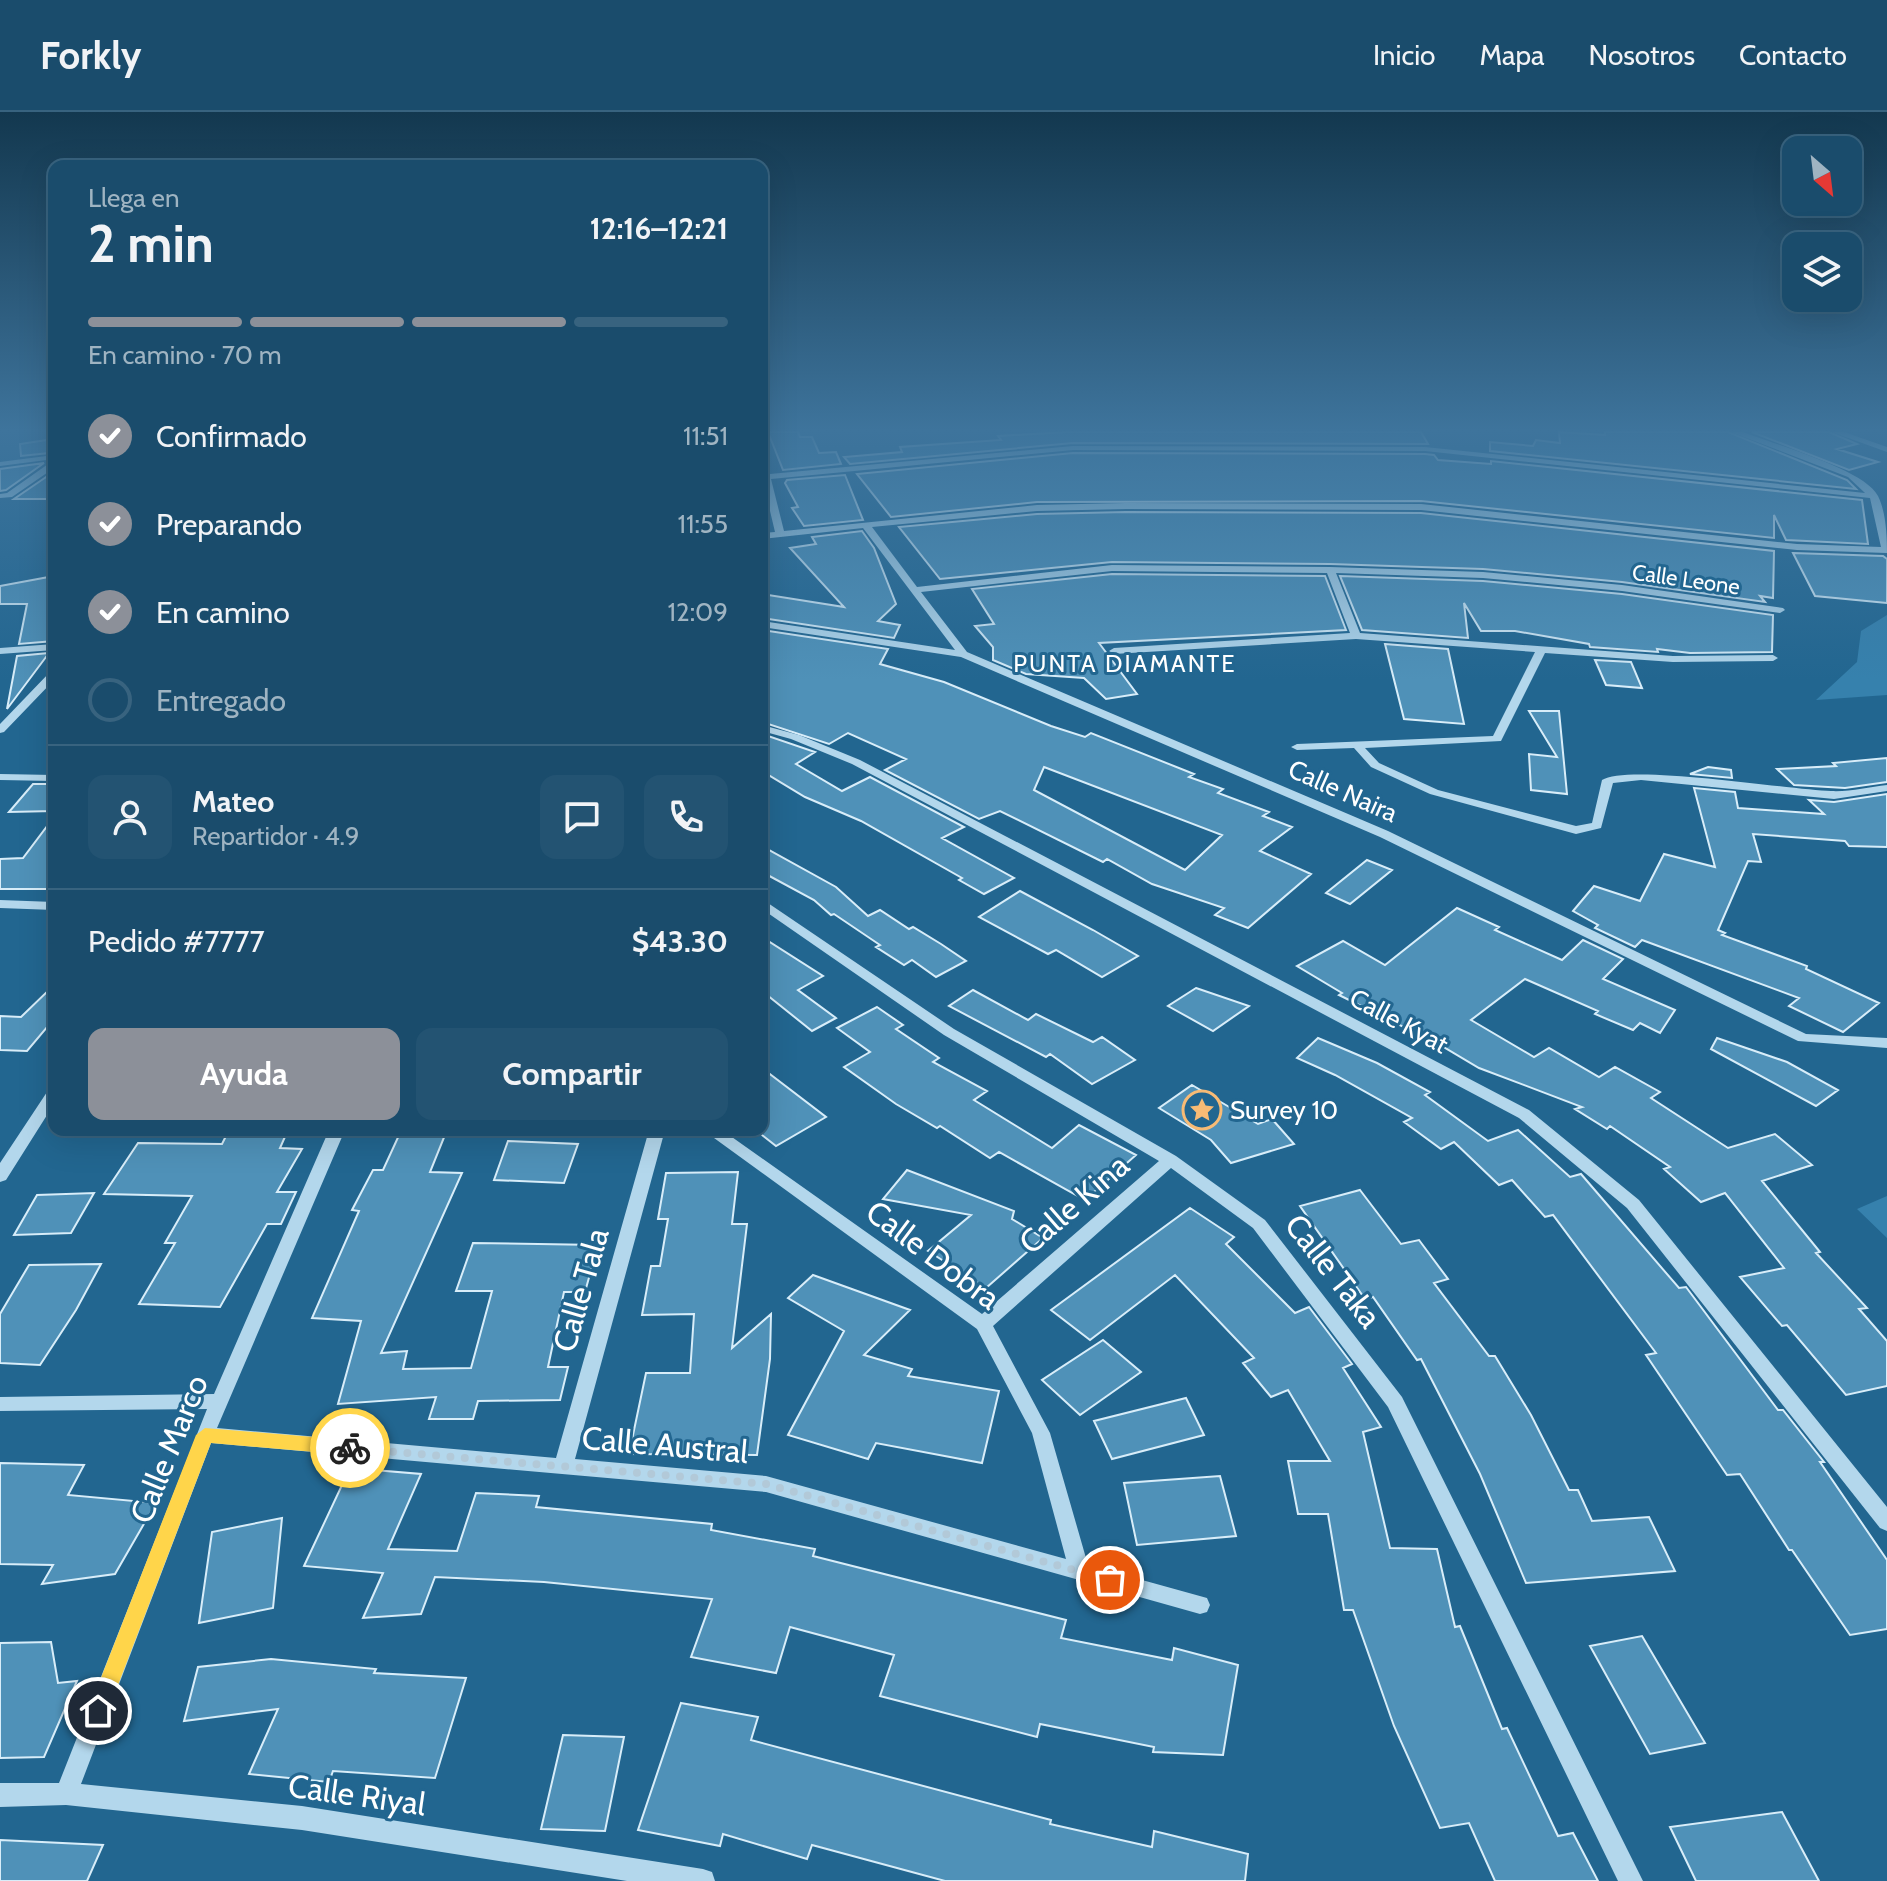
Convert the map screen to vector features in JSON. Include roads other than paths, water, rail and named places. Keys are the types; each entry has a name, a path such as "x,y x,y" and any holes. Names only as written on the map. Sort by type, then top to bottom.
{"street":[{"path":"776,515 780,534"},
{"path":"768,535 975,515"},
{"path":"1492,515 1797,547 1887,550 1878,515"},
{"path":"866,526 963,654"},
{"name":"Calle Leone","path":"917,590 1112,568 1330,570 1483,575 1622,588 1780,610"},
{"path":"1330,570 1356,636"},
{"name":"Calle Naira","path":"768,625 963,654 1384,834 1803,1038 1887,1043"},
{"path":"1114,651 1356,636 1673,659 1773,658"},
{"path":"0,651 48,647"},
{"name":"Calle Naira","path":"1297,747 1497,739 1541,650"},
{"path":"0,730 48,680"},
{"name":"Calle Kyat","path":"768,730 795,737 856,762 1524,1114 1633,1204 1887,1522"},
{"name":"Calle Naira","path":"1357,745 1375,765 1434,792 1576,830 1597,825 1608,780 1641,777 1834,795 1887,788"},
{"path":"0,777 48,778"},
{"path":"0,904 48,906"},
{"name":"Calle Taka","path":"768,907 949,1032 1170,1160 1259,1224 1395,1402 1631,1881"},
{"path":"0,1176 48,1101"},
{"name":"Calle Marco","path":"66,1794 205,1435 334,1136"},
{"name":"Calle Tala","path":"563,1466 655,1136"},
{"name":"Calle Dobra","path":"719,1136 983,1324 1041,1433 1080,1572"},
{"name":"Calle Kina","path":"983,1324 1170,1160"},
{"path":"0,1404 220,1401"},
{"name":"Calle Austral","path":"205,1435 766,1484 1200,1605"},
{"name":"Calle Riyal","path":"0,1795 66,1794 302,1818 703,1881"}],"place":[{"name":"Survey 10","path":"1202,1110"}],"district":[{"name":"PUNTA DIAMANTE","path":"1125,664"}]}
